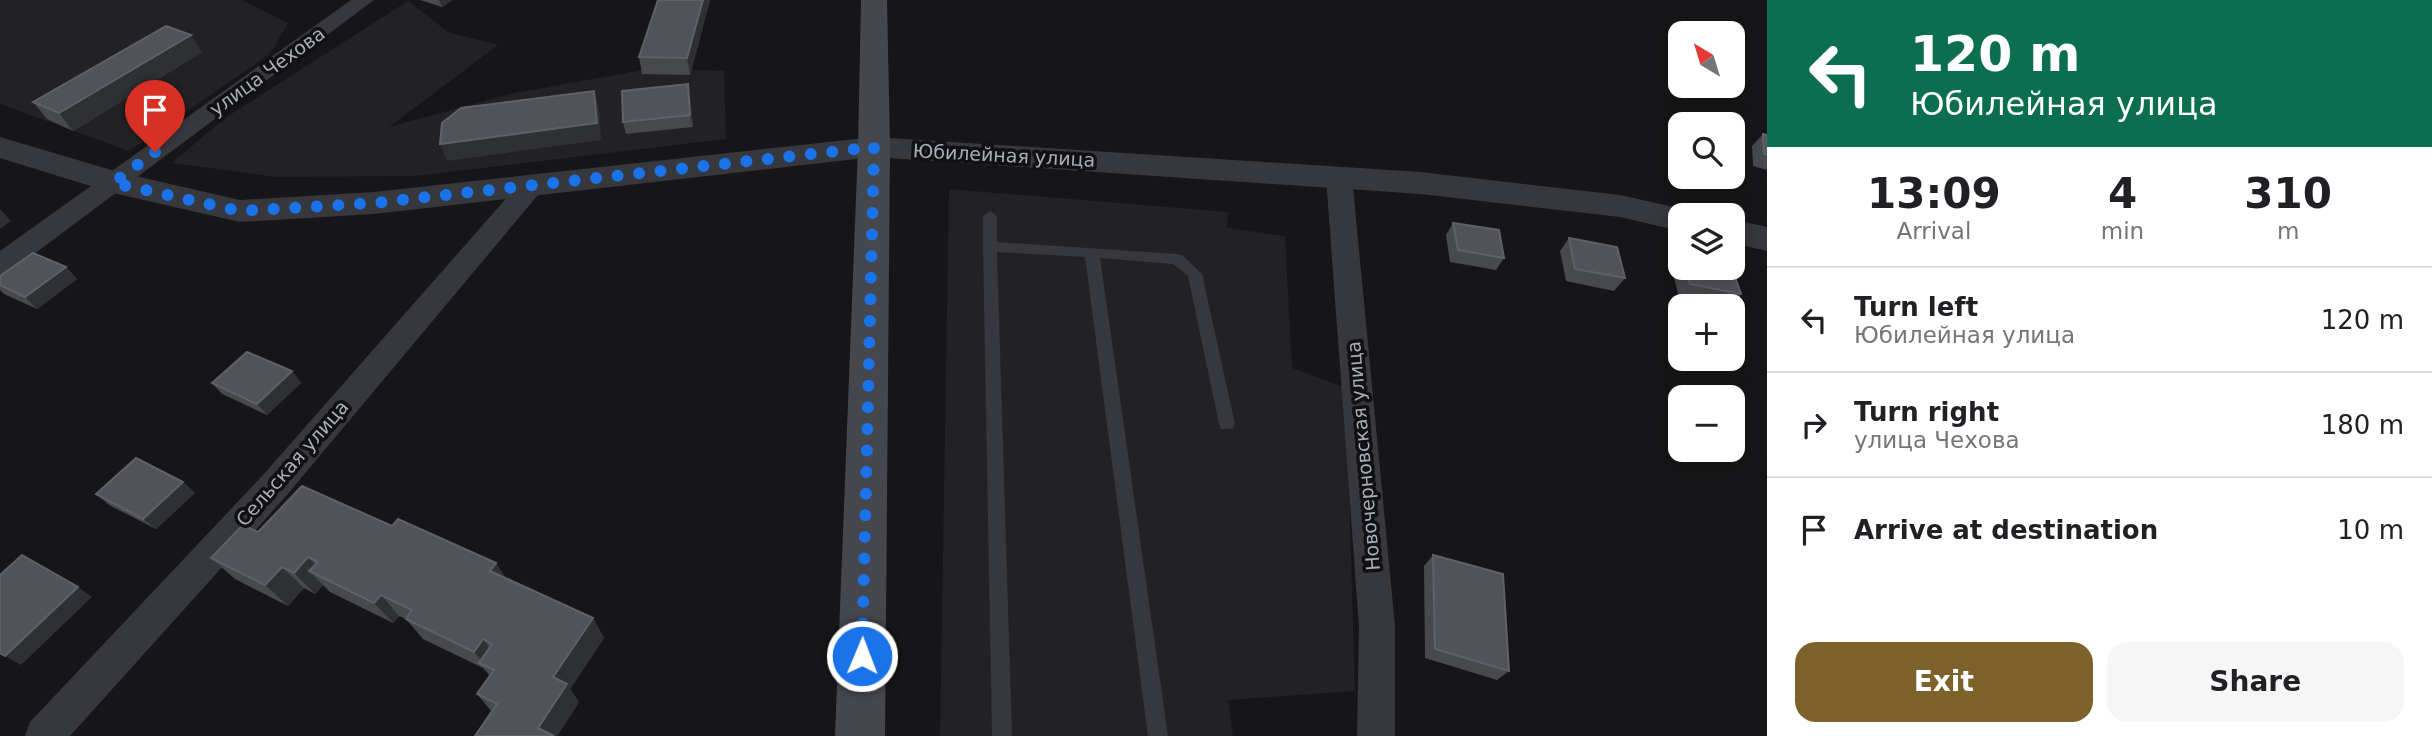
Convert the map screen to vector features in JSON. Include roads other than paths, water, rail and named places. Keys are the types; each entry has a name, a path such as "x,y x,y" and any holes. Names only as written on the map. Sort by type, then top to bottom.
{"main road":[{"path":"860,736 874,147 874,0"}],"street":[{"name":"улица Чехова","path":"0,265 364,0"},
{"name":"Юбилейная улица","path":"0,147 113,183 240,211 374,203 874,147 1421,183 1620,206 1668,216"},
{"name":"Новочерновская улица","path":"1339,177 1377,626 1376,736"},
{"name":"Сельская улица","path":"44,736 275,485 534,183"},
{"path":"1745,235 1767,239"}],"lane":[{"path":"990,216 1002,736"},
{"path":"990,247 1177,259 1195,274 1227,424"},
{"path":"1092,252 1158,736"}]}
